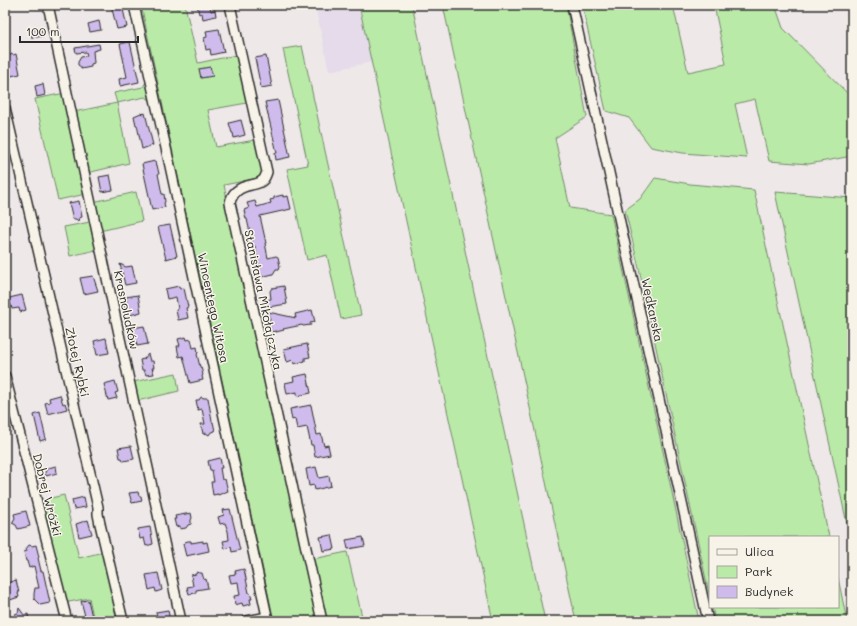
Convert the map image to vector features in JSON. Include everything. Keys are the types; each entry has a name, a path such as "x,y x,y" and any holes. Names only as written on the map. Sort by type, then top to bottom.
{"street":[{"name":"Krasnoludków","path":"48,5 181,621"},
{"name":"Wincentego Witosa","path":"134,5 267,619 247,621"},
{"name":"Stanisława Mikołajczyka","path":"230,5 267,172 263,180 260,182 237,190 230,198 230,203 322,621"},
{"name":"Wędkarska","path":"572,5 708,621"},
{"name":"Złotej Rybki","path":"5,108 123,621"},
{"name":"Dobrej Wróżki","path":"5,376 67,621"}],"shaded area":[{"path":"315,5 359,5 372,62 329,71"}],"green space":[{"path":"141,5 185,5 198,63 236,55 247,103 208,110 216,147 255,140 263,174 259,178 224,185 319,621 274,621"},
{"path":"359,5 412,5 545,621 493,621"},
{"path":"443,5 566,5 587,117 555,138 570,208 611,214 699,621 576,621"},
{"path":"582,5 673,5 688,72 726,64 714,5 775,5 783,28 852,98 852,156 809,164 769,161 755,99 735,104 747,158 683,153 651,147 629,118 606,111"},
{"path":"302,46 361,315 341,319 327,255 307,260 287,169 308,165 283,49"},
{"path":"146,82 150,100 145,97 117,103 114,93 143,87"},
{"path":"65,93 86,194 58,200 35,99"},
{"path":"117,103 129,163 87,173 74,112"},
{"path":"655,178 690,184 754,190 829,536 709,536 709,593 625,210 640,199"},
{"path":"136,192 142,221 100,231 93,202"},
{"path":"775,192 852,198 852,547"},
{"path":"90,222 96,250 70,256 64,227"},
{"path":"176,373 179,391 137,401 133,382"},
{"path":"64,495 79,558 103,552 119,621 94,621 89,598 64,603 38,501"},
{"path":"347,552 363,621 327,621 313,559"},
{"path":"839,583 847,621 715,621 712,608 839,608"}],"building":[{"path":"111,5 122,5 127,27 117,29"},
{"path":"197,5 210,5 211,11 215,10 216,16 203,19 202,13 199,14"},
{"path":"99,21 101,30 90,32 88,24"},
{"path":"41,28 43,36 32,38 31,30"},
{"path":"219,29 224,52 211,55 210,49 206,50 204,38 207,37 206,31"},
{"path":"130,42 139,82 120,86 119,79 127,77 120,44"},
{"path":"99,44 100,49 93,51 94,63 91,64 91,67 81,69 78,62 81,57 87,56 86,52 76,53 75,48"},
{"path":"11,54 16,54 20,74 11,76 10,69 6,70 5,57 10,56"},
{"path":"266,56 272,86 261,88 255,58"},
{"path":"210,67 213,76 201,78 199,69"},
{"path":"43,84 45,95 37,97 35,86"},
{"path":"278,100 290,157 276,160 275,153 277,153 265,102"},
{"path":"145,113 153,145 142,149 134,116"},
{"path":"241,120 245,135 234,138 229,123"},
{"path":"155,161 159,174 162,194 164,194 165,207 152,210 142,164"},
{"path":"110,175 113,190 102,192 99,177"},
{"path":"283,195 283,197 288,196 291,209 260,216 268,258 278,257 280,266 279,269 276,269 273,274 261,277 255,246 253,246 252,241 251,242 244,210 249,208 247,203 255,201 257,207 271,203 270,200 274,199 274,197"},
{"path":"79,201 82,217 79,218 78,221 73,219 69,203"},
{"path":"170,225 177,256 166,259 158,227"},
{"path":"120,264 126,267 132,266 136,283 125,285"},
{"path":"93,276 98,291 84,294 80,278"},
{"path":"179,286 180,289 184,288 188,307 186,308 188,318 178,320 176,297 167,299 165,289"},
{"path":"284,286 287,304 268,307 266,300 271,299 270,291 272,288"},
{"path":"22,295 26,310 20,312 19,308 12,309 9,298"},
{"path":"138,295 141,312 130,315 129,310 125,311 123,302 127,301 126,297"},
{"path":"312,310 315,322 310,323 311,325 302,325 271,332 268,312 296,318 295,314"},
{"path":"144,326 148,344 137,346 136,341 131,342 130,334 134,333 133,328"},
{"path":"186,337 187,340 191,339 193,348 197,347 197,354 203,380 190,383 183,356 179,357 177,346 180,346 178,339"},
{"path":"106,338 109,353 97,355 94,341"},
{"path":"307,344 310,357 305,358 305,361 294,364 293,360 287,362 284,349"},
{"path":"148,354 150,361 153,361 154,368 152,368 154,374 146,375 144,370 142,370 140,360 144,359"},
{"path":"307,374 311,393 297,396 297,392 287,394 285,383 294,381 293,377"},
{"path":"115,381 118,392 115,393 117,398 108,400 104,384"},
{"path":"60,395 63,404 65,403 67,409 48,414 45,403 50,402 49,398"},
{"path":"201,397 208,398 215,431 211,432 209,435 206,433 203,434 201,424 205,424 202,409 198,410 196,400 199,400"},
{"path":"311,405 317,435 321,434 324,446 328,445 330,454 315,457 307,427 297,429 295,419 292,420 290,409"},
{"path":"40,413 46,439 40,441 34,415"},
{"path":"131,446 134,459 123,461 122,458 120,458 118,448"},
{"path":"220,458 222,480 225,479 228,491 218,495 213,495 211,482 214,482 212,470 210,470 208,461"},
{"path":"56,466 57,473 46,476 45,472 48,468"},
{"path":"316,467 319,478 329,476 331,486 315,490 314,485 309,486 306,469"},
{"path":"138,492 142,501 132,503 129,493"},
{"path":"84,497 86,507 74,509 72,500"},
{"path":"230,509 240,550 232,552 231,547 225,549 223,541 229,540 228,531 225,523 220,524 218,517 224,515 223,510"},
{"path":"26,511 30,526 18,529 16,525 12,523 15,518 14,514"},
{"path":"191,513 191,524 186,528 180,529 180,526 176,527 174,519 176,519 175,516"},
{"path":"88,520 92,534 79,537 76,524"},
{"path":"150,527 153,544 146,546 144,538 140,539 138,529"},
{"path":"332,535 335,549 323,551 320,537"},
{"path":"363,537 365,546 348,549 346,540"},
{"path":"191,541 191,543 203,541 203,543 207,542 209,551 186,556 183,544"},
{"path":"29,545 36,545 41,571 43,571 50,603 40,605 34,599 35,588 39,588 34,566 29,568 26,561 24,552 27,551 26,549"},
{"path":"244,569 249,593 252,599 250,599 251,604 243,606 242,603 235,605 234,596 240,595 238,582 231,583 229,575 236,574 235,571"},
{"path":"197,572 202,573 204,580 206,579 208,588 196,590 196,593 189,594 187,587 193,586 191,575 196,574"},
{"path":"158,573 162,590 156,592 155,588 149,590 146,575"},
{"path":"16,580 19,597 10,600 7,583"},
{"path":"88,600 93,621 73,621 73,618 85,616 81,601"},
{"path":"19,608 24,615 28,614 29,621 9,621 9,619 16,617 15,614 18,613"},
{"path":"168,610 170,621 158,621 156,612"}]}
